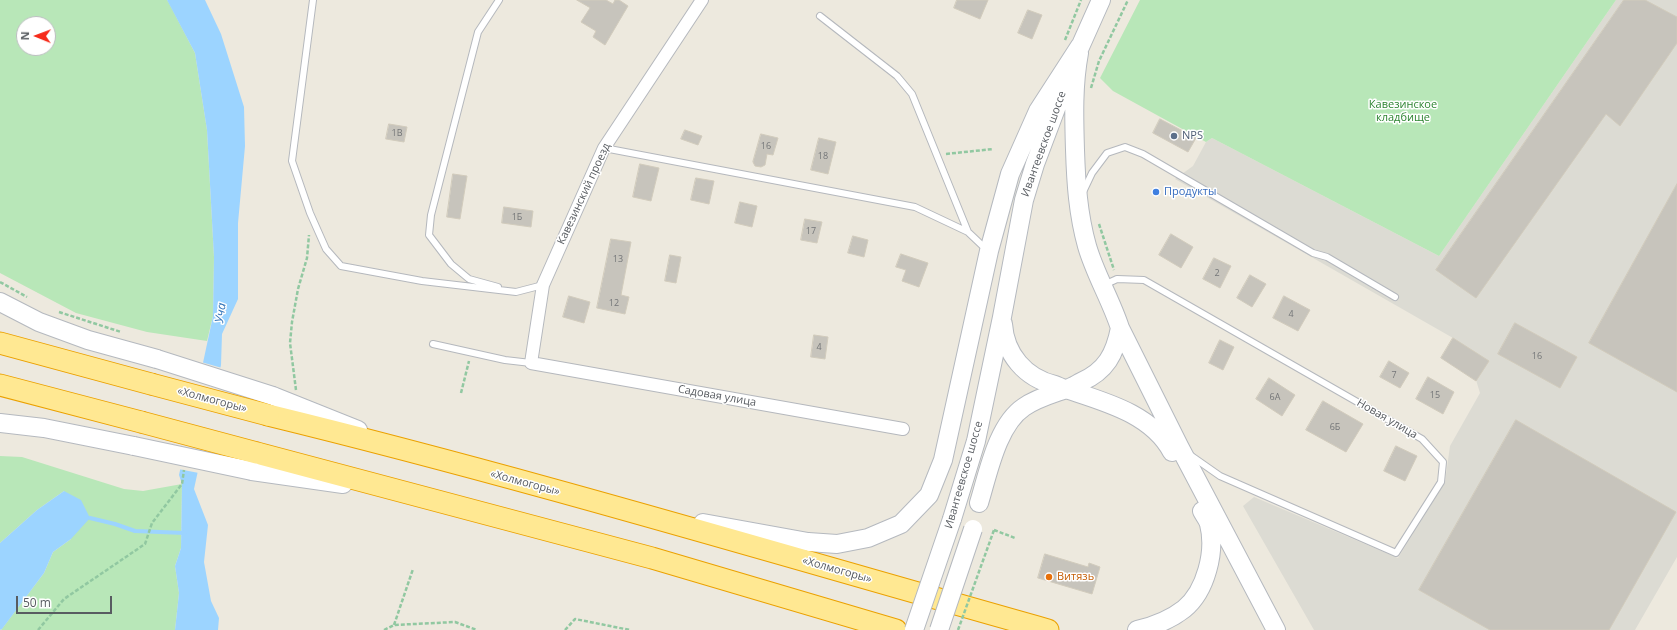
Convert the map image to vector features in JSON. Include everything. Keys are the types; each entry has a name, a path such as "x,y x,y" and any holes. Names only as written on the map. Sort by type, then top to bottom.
{"highway":[{"name":"«Холмогоры»","path":"0,343 151,384 270,406 362,438 613,506 1048,630"},
{"path":"0,384 141,422 255,462 396,491 652,558 896,630"}],"main road":[{"name":"Ивантеевское шоссе","path":"914,630 952,519 976,441 1002,317 1024,200 1034,164 1080,46 1101,0"},
{"path":"1080,46 1075,76 1073,109 1078,202 1087,246 1110,282 1120,328 1179,446 1276,630"},
{"path":"613,506 808,542 837,544 868,538 901,524 929,495 943,460 989,251 1010,174 1038,111 1080,46"},
{"path":"0,302 39,322 88,340 157,359 270,406"},
{"name":"Ивантеевское шоссе","path":"939,630 973,529 979,503 994,411 1002,317"},
{"path":"1002,317 1006,343 1016,360 1037,378 1049,384 1127,412 1155,430 1170,448 1209,523 1211,540 1209,564 1201,587 1184,608 1157,625 1137,630"},
{"path":"979,503 998,444 1012,418 1034,401 1088,379 1101,369 1114,352 1120,328"},
{"path":"0,423 44,428 134,446 255,462"}],"street":[{"name":"Кавезинский проезд","path":"531,363 543,285 604,148 702,0"},
{"name":"Садовая улица","path":"531,363 903,429"}],"lane":[{"path":"313,0 292,161 310,213 326,249 341,266 422,281 516,292 543,285"},
{"path":"499,0 478,32 431,215 428,235 451,264 469,279 516,292"},
{"path":"820,16 897,76 912,94 968,232"},
{"path":"1078,202 1092,174 1107,153 1125,147 1143,154 1313,254 1327,257 1395,297"},
{"path":"604,148 915,207 968,232 989,251"},
{"name":"Новая улица","path":"1110,282 1144,280 1422,439 1443,462 1441,482 1396,553 1220,476 1179,446"},
{"path":"433,344 505,360 531,363"}],"path":[{"path":"1090,90 1099,61 1128,0"},
{"path":"938,155 993,149"},
{"path":"295,392 296,386 290,343 298,289 307,258 310,213"},
{"path":"1098,222 1110,282"},
{"path":"0,282 30,299"},
{"path":"57,311 124,333"},
{"path":"460,393 471,353"},
{"path":"38,630 64,598 145,544 152,523 182,484 184,468"},
{"path":"958,630 994,530 1014,538"},
{"path":"394,625 413,569"},
{"path":"565,630 575,619 630,630"},
{"path":"384,630 394,625 456,622 477,630"}],"shaded area":[{"path":"1616,0 1677,0 1677,557 1635,630 1314,630 1243,506 1254,497 1398,558 1445,482 1450,446 1480,393 1476,380 1441,358 1453,338 1175,179 1193,166 1206,142 1212,138 1439,256"}],"green space":[{"path":"0,0 167,0 195,53 207,130 214,257 213,316 207,341 147,332 76,313 0,273"},
{"name":"Кавезинское кладбище","path":"1140,0 1616,0 1439,256 1212,138 1206,142 1113,91 1100,78"},
{"path":"0,456 22,457 124,489 143,491 182,484 181,548 175,566 179,593 175,630 1,630 44,573 53,552 71,539 64,491 37,510 0,543"}],"water":[{"name":"Уча","path":"167,0 205,0 221,34 244,107 245,146 238,223 238,299 222,334 221,365 194,489 208,525 204,562 211,601 219,618 218,630 175,630 179,593 175,566 181,548 182,484 179,475 213,316 214,257 207,130 195,53"},
{"path":"64,491 81,500 90,518 71,539 53,552 44,573 0,630 0,543 37,510"}],"pier":[{"path":"201,362 222,368 199,473 178,469"}],"building":[{"path":"577,0 606,0 613,4 615,0 619,0 628,6 605,45 593,37 596,31 581,22 590,8"},
{"path":"957,0 988,0 980,19 954,8"},
{"path":"1624,0 1645,0 1677,17 1677,43 1620,126 1606,114 1476,298 1436,270"},
{"path":"1028,10 1042,15 1032,39 1018,33"},
{"name":"NPS","path":"1160,119 1196,138 1188,152 1153,133"},
{"path":"389,124 407,127 404,142 386,139"},
{"path":"685,130 702,136 698,145 681,139"},
{"path":"761,134 778,138 773,155 767,154 765,165 761,167 755,166 753,162"},
{"path":"819,138 836,142 828,174 811,170"},
{"path":"640,164 659,168 651,201 633,197"},
{"path":"453,174 467,176 460,219 447,217"},
{"path":"696,178 714,181 709,204 691,200"},
{"path":"1677,184 1677,392 1589,343"},
{"path":"740,202 757,206 752,227 735,223"},
{"path":"504,207 533,211 531,227 502,223"},
{"path":"805,219 822,222 817,243 801,240"},
{"path":"1171,234 1193,247 1181,268 1159,255"},
{"path":"853,236 868,240 864,257 848,253"},
{"path":"611,239 631,242 621,295 629,297 625,314 597,308"},
{"path":"901,254 928,263 919,287 902,281 906,270 896,267"},
{"path":"670,255 681,257 676,283 665,281"},
{"path":"1214,258 1231,266 1220,288 1203,279"},
{"path":"1250,275 1266,284 1252,307 1237,298"},
{"path":"569,296 590,302 584,323 563,317"},
{"path":"1284,296 1310,310 1298,331 1273,318"},
{"path":"1515,323 1577,357 1560,388 1498,354"},
{"path":"814,335 828,337 825,359 811,357"},
{"path":"1453,338 1489,361 1476,381 1441,358"},
{"path":"1220,340 1234,347 1223,370 1209,363"},
{"path":"1389,361 1409,373 1400,388 1380,377"},
{"path":"1428,377 1454,392 1443,414 1416,399"},
{"path":"1269,378 1295,395 1282,416 1256,399"},
{"path":"1323,401 1363,424 1346,452 1306,430"},
{"path":"1516,420 1676,512 1609,630 1490,630 1419,590"},
{"path":"1396,446 1417,456 1405,481 1384,471"},
{"path":"1045,554 1088,567 1089,563 1100,567 1092,594 1038,578"}],"waterway":[{"path":"90,518 135,531 185,533"}],"place":[{"name":"NPS","path":"1174,136"},
{"name":"Продукты","path":"1156,192"},
{"name":"Витязь","path":"1049,577"}]}
